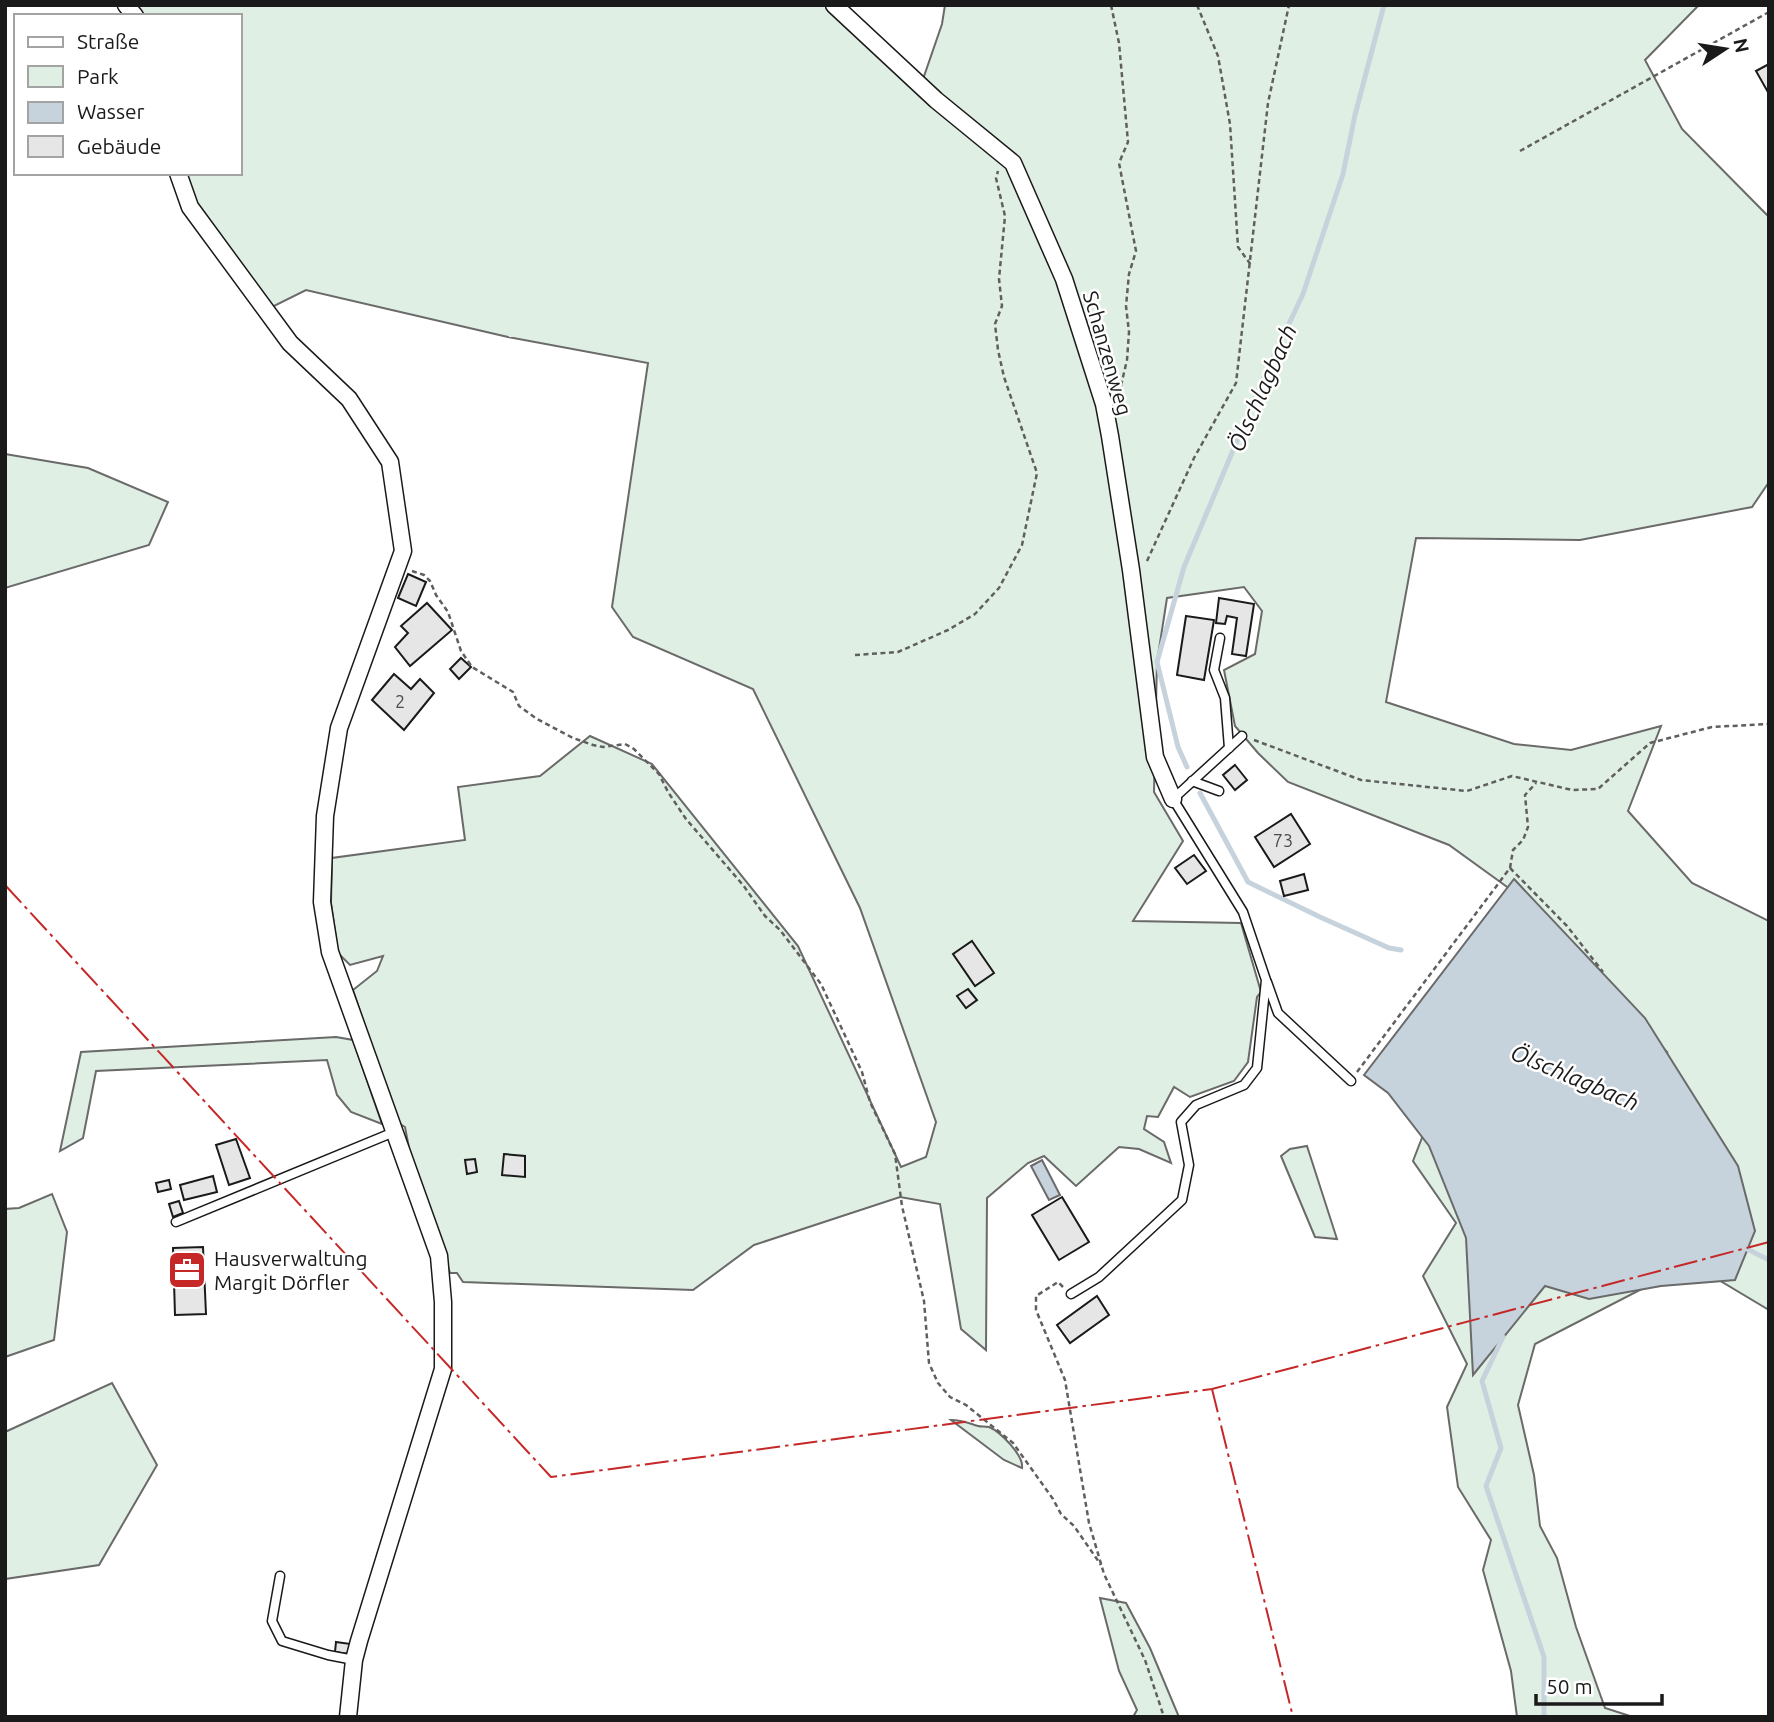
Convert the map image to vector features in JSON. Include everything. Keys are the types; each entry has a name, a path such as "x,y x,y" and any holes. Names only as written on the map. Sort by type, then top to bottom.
{"street":[{"name":"Schanzenweg","path":"834,5 936,100 1013,163 1064,279 1104,404 1134,590 1154,757 1173,799"},
{"path":"179,175 190,207 290,343 349,399 390,462 403,551 339,728 325,816 322,902 330,952 439,1256 443,1369 354,1660 348,1717"}],"lane":[{"path":"1220,638 1214,670 1225,698 1229,748"},
{"path":"1242,736 1173,799 1243,912 1278,1013 1351,1080"},
{"path":"1192,781 1219,791"},
{"path":"1070,1294 1099,1278 1182,1200 1189,1165 1181,1122 1196,1105 1244,1085 1257,1068 1266,980"},
{"path":"176,1222 394,1132"},
{"path":"280,1576 272,1621 282,1641 354,1660"}],"path":[{"path":"1104,404 1119,398 1127,360 1129,332 1126,306 1129,274 1136,251 1119,163 1128,142 1119,43 1111,5"},
{"path":"1197,5 1218,56 1230,124 1238,247 1251,265"},
{"path":"1134,590 1194,458 1237,383 1268,103 1289,5"},
{"path":"1520,151 1769,12"},
{"path":"855,655 898,652 948,630 975,614 999,587 1022,545 1037,473 1004,377 995,324 1002,306 999,279 1005,216 996,178 1003,155"},
{"path":"398,565 424,575 430,581 448,612 467,662 483,675 513,692 519,706 573,738 603,747 625,744 634,749 659,774 686,819 765,916 780,930 821,984 862,1072 870,1102 895,1154 902,1206 924,1301 929,1363 938,1383 950,1397 966,1405 1013,1443 1061,1514 1074,1526 1101,1564"},
{"path":"1242,736 1361,780 1467,791 1512,776 1572,790 1598,789 1650,743 1712,727 1769,724"},
{"path":"1351,1080 1510,868 1513,850 1523,840 1528,827 1525,794 1536,783"},
{"path":"1510,868 1567,926 1591,953 1603,972"},
{"path":"1070,1294 1058,1282 1036,1296 1036,1310 1065,1380 1089,1523 1101,1564 1145,1660 1164,1717"}],"green space":[{"path":"127,5 827,5 922,82 942,24 945,5 1699,5 1645,60 1682,129 1769,217 1769,482 1752,507 1580,540 1416,538 1386,702 1514,744 1571,750 1661,726 1628,811 1692,883 1769,921 1769,1310 1717,1279 1661,1279 1535,1344 1518,1405 1534,1475 1540,1526 1557,1558 1576,1627 1605,1708 1633,1717 1517,1717 1511,1671 1483,1570 1491,1540 1458,1487 1447,1407 1467,1364 1423,1276 1456,1223 1413,1161 1425,1130 1667,1052 1539,910 1449,845 1288,782 1258,753 1235,726 1224,670 1255,654 1262,611 1244,587 1167,598 1157,662 1154,792 1183,841 1133,921 1241,923 1261,992 1257,997 1248,1062 1234,1081 1190,1097 1174,1087 1158,1117 1147,1116 1144,1129 1164,1142 1171,1163 1139,1149 1119,1147 1076,1186 1044,1156 1028,1163 987,1198 986,1350 961,1329 940,1204 900,1197 754,1245 693,1290 463,1282 457,1273 450,1273 410,1153 405,1127 397,1122 353,990 377,971 383,956 350,965 338,953 331,903 332,858 465,840 458,787 540,776 590,736 652,764 798,946 901,1167 926,1157 936,1122 860,908 753,689 633,637 612,607 648,363 508,337 306,290 264,311 179,175 242,175 242,14 135,14"},
{"path":"5,454 88,468 168,502 149,545 5,588"},
{"path":"336,1037 353,1040 382,1124 351,1112 337,1095 327,1060 96,1071 83,1138 60,1151 81,1052"},
{"path":"1307,1146 1337,1239 1315,1237 1281,1156 1290,1149"},
{"path":"52,1194 67,1232 54,1340 5,1357 5,1209 19,1208"},
{"path":"112,1383 157,1465 99,1565 5,1579 5,1432"},
{"path":"951,1420 994,1430 1016,1451 1022,1468 1004,1460"},
{"path":"1100,1598 1126,1603 1150,1648 1179,1717 1133,1717 1137,1710 1119,1671"}],"water":[{"path":"1514,879 1645,1018 1738,1166 1755,1231 1735,1280 1661,1286 1589,1299 1545,1286 1473,1375 1466,1238 1429,1146 1388,1093 1364,1075"},
{"path":"1042,1160 1060,1195 1049,1200 1031,1166"}],"building":[{"path":"1769,64 1769,94 1756,71"},
{"path":"408,574 426,582 416,606 398,598"},
{"path":"1219,598 1254,604 1246,656 1232,654 1237,618 1227,616 1225,624 1216,623"},
{"path":"427,603 452,630 410,666 395,647 408,633 401,626"},
{"path":"1186,616 1214,620 1204,680 1177,675"},
{"path":"461,658 471,667 459,679 450,669"},
{"path":"394,674 411,689 420,679 434,693 404,730 372,700"},
{"path":"1235,765 1247,780 1235,790 1223,775"},
{"path":"1291,814 1310,844 1274,867 1255,837"},
{"path":"1194,855 1206,871 1187,884 1175,868"},
{"path":"1304,874 1308,890 1284,896 1280,881"},
{"path":"972,941 994,973 975,986 953,954"},
{"path":"968,989 977,1000 966,1008 957,996"},
{"path":"236,1139 250,1178 229,1185 216,1145"},
{"path":"504,1154 525,1156 525,1177 502,1175"},
{"path":"475,1159 477,1172 467,1174 465,1160"},
{"path":"213,1176 217,1192 184,1200 180,1185"},
{"path":"169,1180 171,1189 158,1192 156,1183"},
{"path":"1062,1197 1089,1242 1059,1260 1032,1215"},
{"path":"179,1201 183,1213 173,1217 169,1204"},
{"path":"203,1247 206,1314 175,1315 173,1248"},
{"path":"1097,1296 1109,1315 1070,1343 1057,1325"},
{"path":"336,1642 351,1644 349,1654 335,1652"}],"waterway":[{"name":"Ölschlagbach","path":"1187,767 1178,747 1157,662 1184,567 1263,379 1303,294 1343,174 1355,115 1384,5"},
{"name":"Ölschlagbach","path":"1200,793 1248,882 1389,948 1401,950"},
{"path":"1743,1247 1769,1260"},
{"name":"Ölschlagbach","path":"1503,1337 1482,1381 1501,1448 1486,1486 1544,1657 1544,1717"}],"power":[{"path":"5,885 551,1477 1212,1389 1769,1242"},
{"path":"1212,1389 1293,1717"}],"place":[{"name":"Hausverwaltung Margit Dörfler","path":"187,1270"}]}
